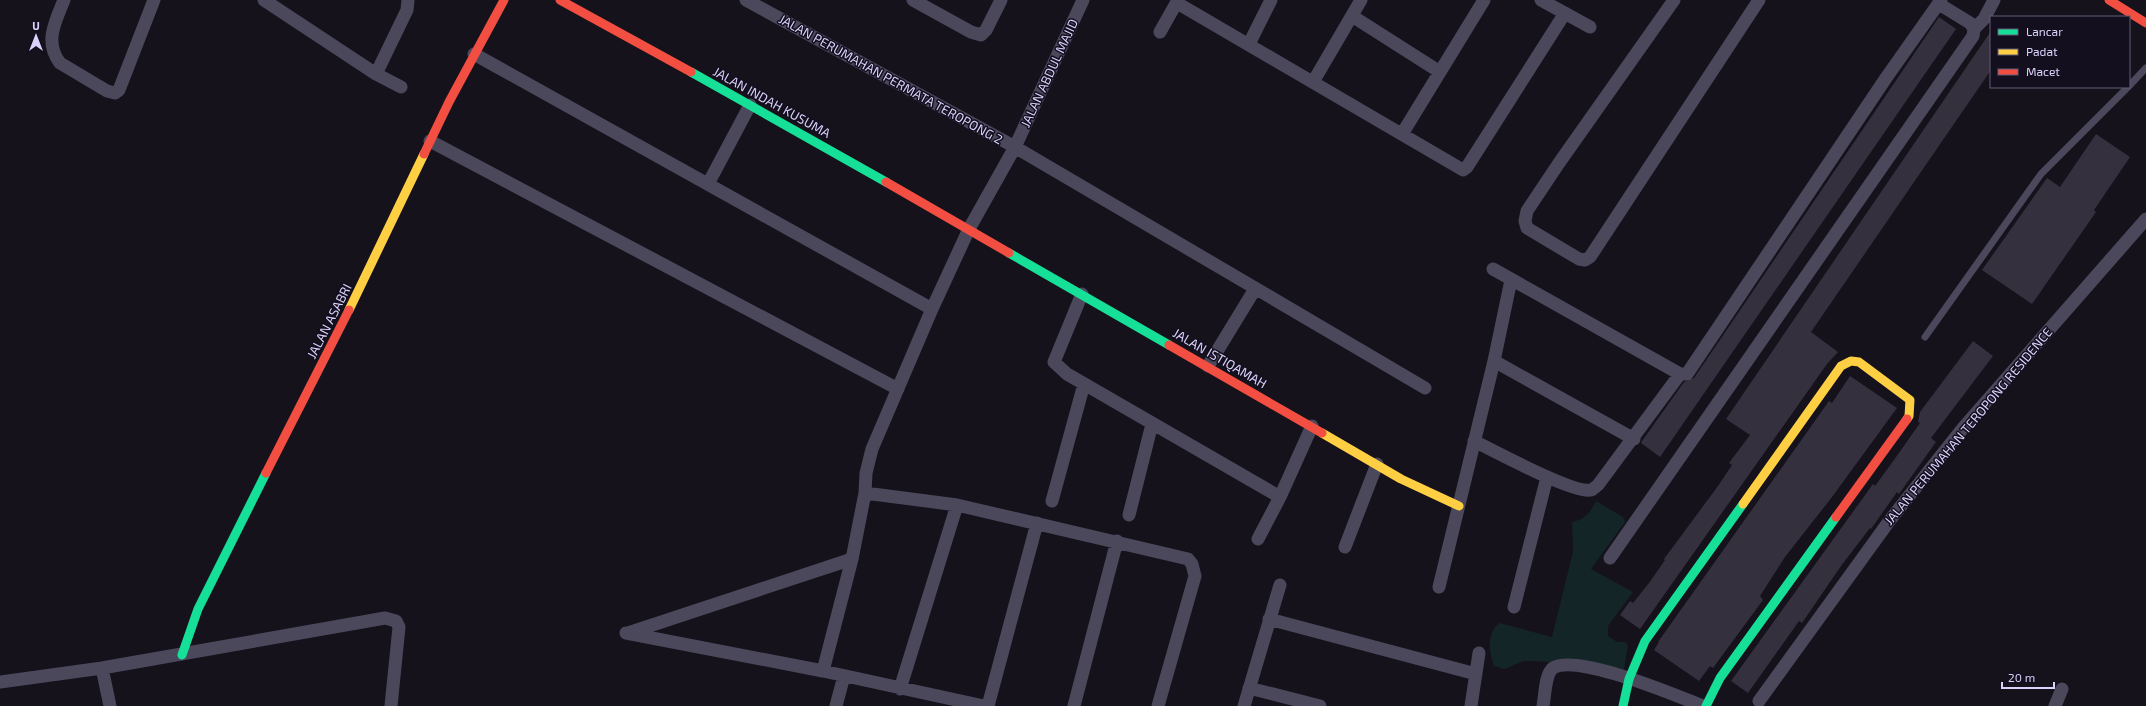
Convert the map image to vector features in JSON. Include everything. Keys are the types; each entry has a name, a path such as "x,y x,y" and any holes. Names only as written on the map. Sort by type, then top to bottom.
{"street":[{"path":"64,0 52,30 51,42 56,57 60,63 107,91 116,93 119,90 154,0"},
{"path":"264,0 376,74 401,87"},
{"path":"376,74 407,10 408,0"},
{"name":"JALAN ASABRI","path":"182,655 198,609 361,286 430,141 474,54 504,0"},
{"name":"JALAN INDAH KUSUMA","path":"560,0 970,229"},
{"name":"JALAN PERUMAHAN PERMATA TEROPONG 2","path":"746,0 1015,146 1255,289 1426,388"},
{"path":"913,0 971,32 981,35 986,30 1001,0"},
{"name":"JALAN ABDUL MAJID","path":"823,671 852,559 865,492 866,473 872,449 932,309 970,229 1015,146 1083,0"},
{"path":"1249,44 1271,0"},
{"path":"1314,82 1361,0"},
{"path":"1402,134 1484,0"},
{"path":"1541,0 1590,27"},
{"path":"1674,0 1559,162 1527,211 1525,221 1527,228 1579,259 1585,260 1590,257 1759,0"},
{"path":"1610,558 1972,36 1974,29 1984,19 1994,0"},
{"path":"2109,0 2146,23"},
{"path":"1160,32 1178,1 1462,170 1467,167 1565,13"},
{"path":"1493,270 1680,374 1686,374 1886,78 1940,2 1970,23 1974,29"},
{"path":"1352,16 1440,72"},
{"path":"474,54 932,309"},
{"path":"708,184 750,105"},
{"path":"430,141 898,389"},
{"name":"JALAN PERUMAHAN TEROPONG RESIDENCE","path":"1760,701 1890,520 1953,440 2146,218"},
{"name":"JALAN ISTIQAMAH","path":"970,229 1401,479 1458,506"},
{"path":"1439,587 1494,361 1511,280"},
{"path":"1208,366 1255,289"},
{"path":"1082,294 1054,362 1059,369 1152,424 1280,496"},
{"path":"1494,361 1634,439"},
{"path":"1623,706 1629,679 1645,641 1841,366 1851,361 1859,362 1910,400 1908,416 1720,678 1713,689 1706,706"},
{"path":"1474,442 1547,477 1582,490 1592,490 1598,485 1634,439 1680,374"},
{"path":"1052,500 1084,384"},
{"path":"1129,515 1152,424"},
{"path":"1258,539 1280,496 1312,426"},
{"path":"1345,547 1377,464"},
{"path":"1514,607 1547,477"},
{"path":"865,492 957,504 1188,559 1194,570 1195,576 1158,706"},
{"path":"900,689 957,504"},
{"path":"988,706 1037,523"},
{"path":"1074,706 1117,541"},
{"path":"852,559 626,633 823,671 900,689 984,706"},
{"path":"1244,706 1280,585"},
{"path":"0,682 182,655 385,618 396,621 399,627 391,706"},
{"path":"1269,620 1476,674"},
{"path":"1471,706 1479,653"},
{"path":"1543,706 1549,673 1554,668 1570,666 1603,670 1703,706"},
{"path":"102,668 110,706"},
{"path":"836,706 844,676"},
{"path":"1249,688 1320,706"},
{"path":"2055,706 2062,689"}],"lane":[{"path":"2130,86 2146,68"},
{"path":"1925,336 2041,174 2128,88"}],"shaded area":[{"path":"1596,501 1623,517 1625,522 1591,569 1633,592 1608,626 1608,636 1617,642 1625,642 1628,645 1624,670 1595,663 1556,663 1538,661 1523,661 1505,669 1494,666 1490,643 1492,632 1500,623 1552,637 1573,552 1572,522 1587,515"}],"building":[{"path":"1939,17 1956,29 1660,457 1641,443 1642,441 1684,382 1694,378"},
{"path":"1990,32 1990,71 1811,332 1838,352 1827,364 1640,629 1620,615 1630,601 1633,603 1649,583 1665,560 1664,559 1718,486 1732,465 1729,463 1750,435 1726,419"},
{"path":"2096,134 2130,157 2094,210 2096,212 2032,304 1982,270 2047,178 2060,187"},
{"path":"1973,341 1993,356 1931,438 1936,442 1899,494 1897,492 1871,529 1870,528 1841,566 1802,623 1799,621 1748,693 1731,681 1873,484 1875,486 1894,460 1920,423 1918,422 1920,412"},
{"path":"1850,376 1897,408 1832,497 1785,557 1760,596 1763,600 1713,668 1710,666 1699,681 1654,650 1658,642 1829,401 1832,403"}],"traffic: fast":[{"path":"691,72 886,182"},
{"path":"1009,253 1169,345"},
{"path":"182,655 198,609 266,473"},
{"path":"1623,706 1629,679 1645,641 1743,504"},
{"path":"1706,706 1720,678 1836,517"}],"traffic: slow":[{"path":"349,310 424,154"},
{"path":"1743,504 1841,366 1851,361 1859,362 1910,400 1909,416 1907,419"},
{"path":"1322,433 1401,479 1459,506"}],"traffic: jam":[{"path":"424,154 449,102 504,0"},
{"path":"560,0 691,72"},
{"path":"2109,0 2146,23"},
{"path":"886,182 1009,253"},
{"path":"266,473 349,310"},
{"path":"1169,345 1322,433"},
{"path":"1836,517 1907,419"}]}
